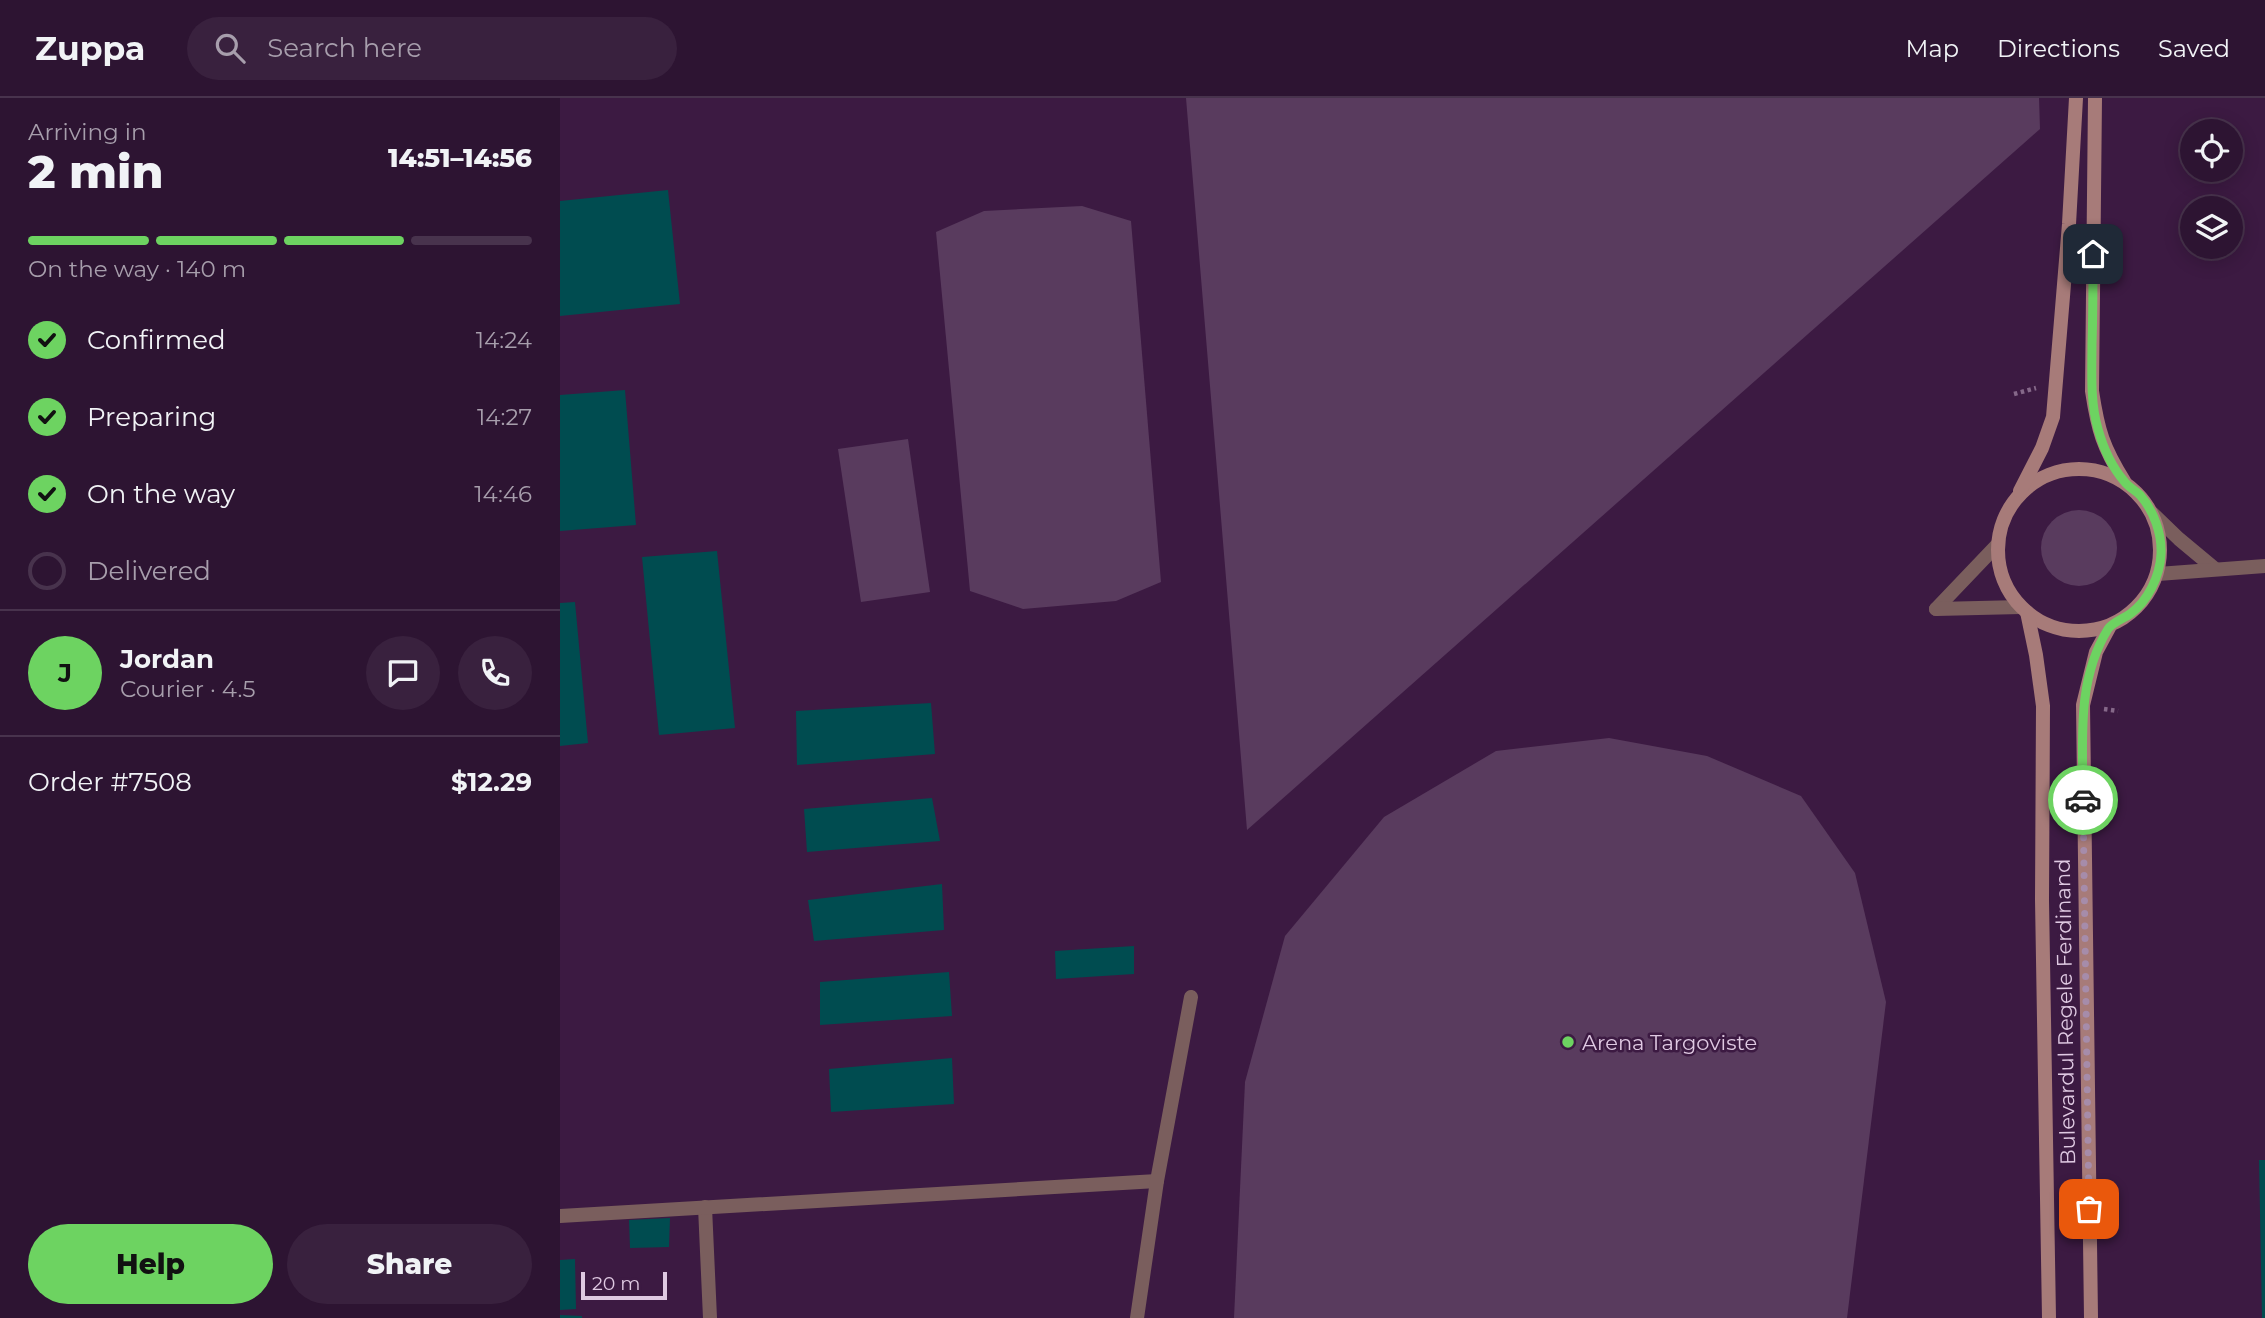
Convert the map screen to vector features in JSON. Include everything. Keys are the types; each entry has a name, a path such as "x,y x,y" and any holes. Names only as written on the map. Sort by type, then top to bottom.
{"main road":[{"name":"Bulevardul Regele Ferdinand","path":"2014,500 2031,484 2055,471 2078,468 2104,472 2124,481 2140,496 2152,513 2159,533 2161,554 2158,574 2147,596 2131,613 2110,626 2088,631 2061,630 2043,623 2024,610 2010,593 2000,569 1998,544 2003,521 2014,500 2039,455 2053,417 2076,98"},
{"path":"2095,98 2092,391 2097,428 2105,450 2124,481"},
{"name":"Bulevardul Regele Ferdinand","path":"2024,610 2042,693 2042,901 2049,1318"},
{"name":"Bulevardul Regele Ferdinand","path":"2091,1318 2082,705 2096,652 2110,626"}],"lane":[{"path":"2152,513 2215,569"},
{"path":"1998,544 1936,609 2024,610"},
{"path":"2158,574 2265,566"},
{"path":"1137,1318 1157,1181 1191,997"},
{"path":"560,1216 1157,1181"},
{"path":"705,1207 710,1318"}],"shaded area":[{"path":"1186,98 2039,98 2040,129 1247,830"},
{"path":"1082,206 1131,221 1161,582 1116,601 1023,609 970,591 936,232 984,211"},
{"path":"908,439 930,592 861,602 838,449"},
{"path":"2079,510 2094,513 2106,521 2114,533 2117,548 2114,563 2106,575 2094,583 2079,586 2064,583 2052,575 2044,563 2041,548 2044,533 2052,521 2064,513"},
{"name":"Arena Targoviste","path":"1609,738 1707,756 1801,796 1855,873 1886,1002 1847,1318 1234,1318 1245,1082 1285,936 1384,817 1496,751"}],"building":[{"path":"668,190 680,304 560,316 560,201"},
{"path":"625,390 636,525 560,531 560,395"},
{"path":"717,551 735,728 659,735 642,557"},
{"path":"575,602 588,743 560,746 560,603"},
{"path":"931,703 935,754 797,765 796,711"},
{"path":"932,798 940,841 807,852 804,809"},
{"path":"942,884 944,930 814,941 808,900"},
{"path":"1134,946 1134,974 1056,979 1055,951"},
{"path":"949,972 952,1016 820,1025 820,982"},
{"path":"952,1058 954,1104 831,1112 829,1069"},
{"path":"2259,1160 2265,1160 2265,1318 2262,1318"},
{"path":"670,1218 669,1247 630,1248 629,1220"},
{"path":"575,1259 576,1309 560,1310 560,1260"},
{"path":"560,1315 582,1316 582,1318 560,1318"}],"way so far":[{"path":"2083,800 2089,1209"}],"place":[{"name":"Arena Targoviste","path":"1568,1042"}],"route":[{"path":"2083,800 2082,705 2096,652 2110,626 2131,613 2147,596 2158,574 2161,554 2159,533 2152,513 2140,496 2124,481 2105,450 2097,428 2092,391 2093,254"}]}
